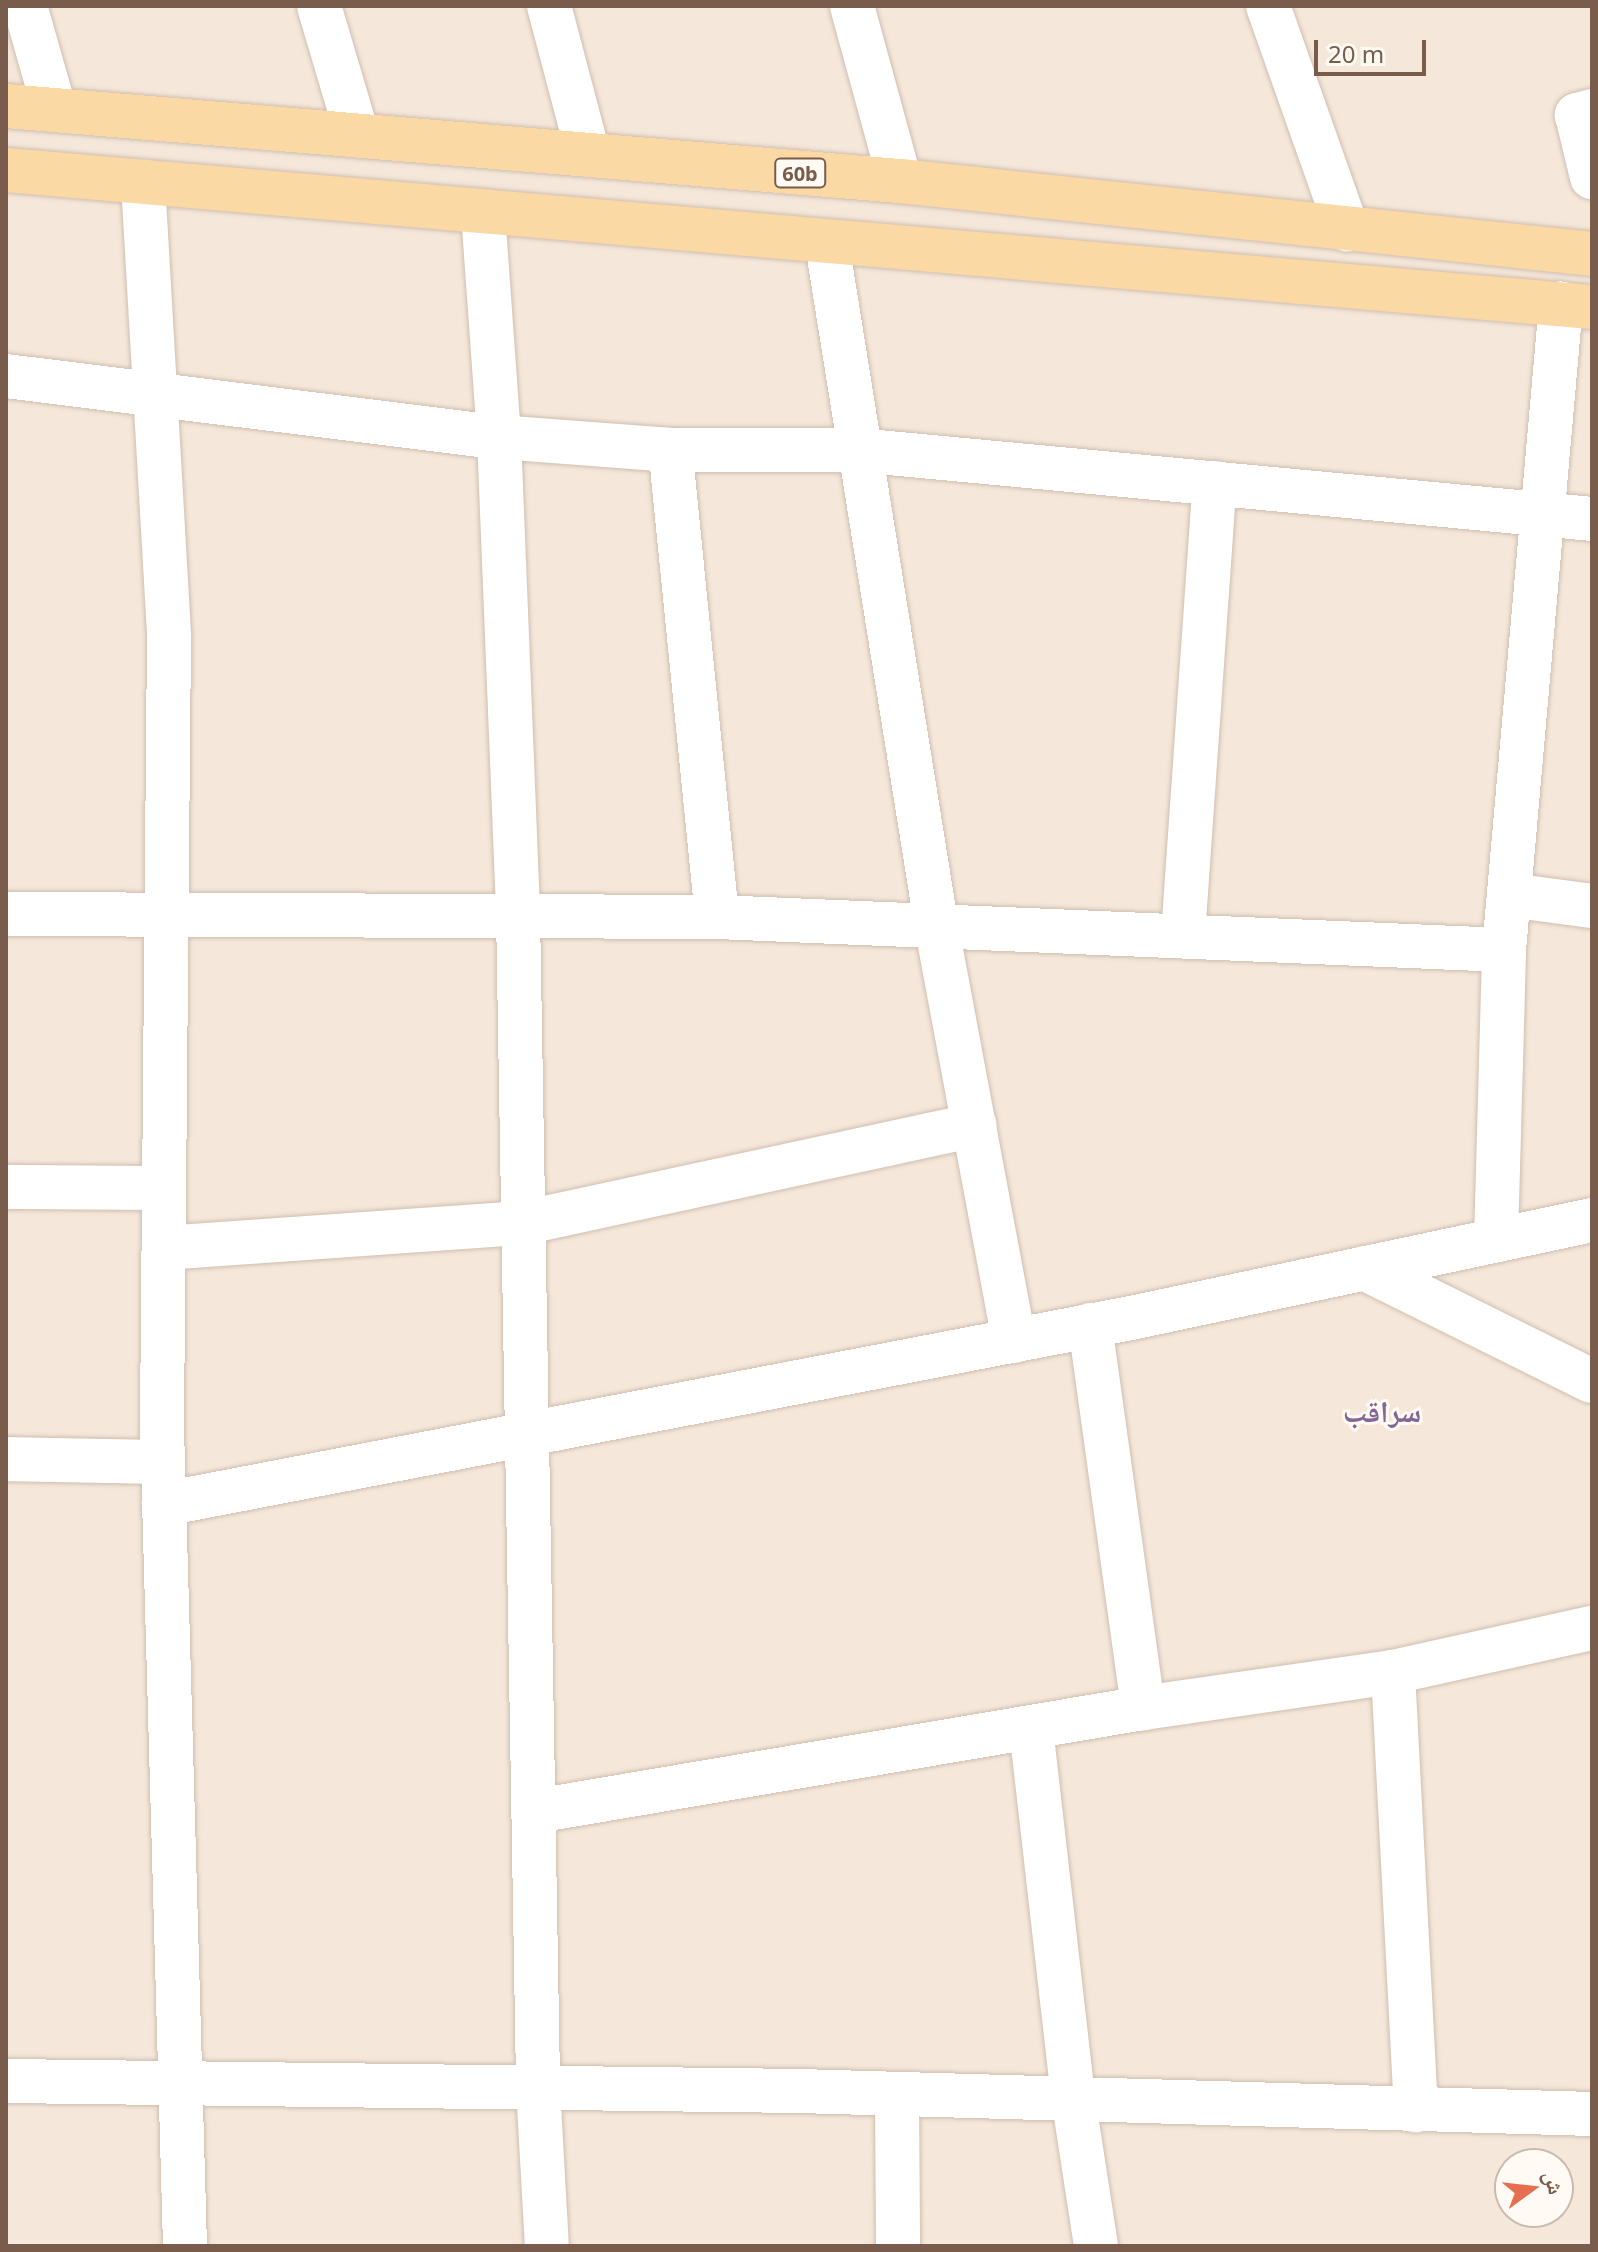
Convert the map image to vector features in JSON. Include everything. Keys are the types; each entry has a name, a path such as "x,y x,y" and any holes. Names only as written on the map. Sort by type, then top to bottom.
{"main road":[{"name":"60b","path":"6,106 900,181 1592,254"},
{"path":"6,170 827,244 1576,306"}],"street":[{"path":"25,6 54,108"},
{"path":"319,6 357,134"},
{"path":"549,6 588,154"},
{"path":"852,6 900,181"},
{"path":"1268,6 1347,229"},
{"path":"1592,111 1577,115 1592,177"},
{"path":"143,182 169,635 163,1462 184,2082 185,2246"},
{"path":"483,213 499,437 518,912 524,1434 536,1811 538,2087 547,2246"},
{"path":"827,244 857,450 937,929 1014,1341"},
{"path":"1496,1240 1504,950 1542,513 1576,306"},
{"path":"6,376 499,437 670,450 857,450 1592,519"},
{"path":"670,450 717,917"},
{"path":"1183,935 1215,483"},
{"path":"1509,895 1592,906"},
{"path":"6,914 518,912 717,917 937,929 1183,935 1504,950"},
{"path":"164,1248 522,1223 974,1125"},
{"path":"6,1187 164,1188"},
{"path":"164,1504 1014,1341 1592,1220"},
{"path":"1364,1268 1592,1381"},
{"path":"1090,1325 1143,1708"},
{"path":"6,1459 163,1462"},
{"path":"536,1811 1143,1708 1393,1672 1592,1628"},
{"path":"1393,1672 1416,2110"},
{"path":"1031,1728 1073,2097 1096,2246"},
{"path":"6,2081 1073,2097 1592,2114"},
{"path":"897,2094 898,2246"}],"shaded area":[{"path":"6,6 1592,6 1592,2246 6,2246"}],"district":[{"name":"سراقب","path":"1382,1411"}]}
